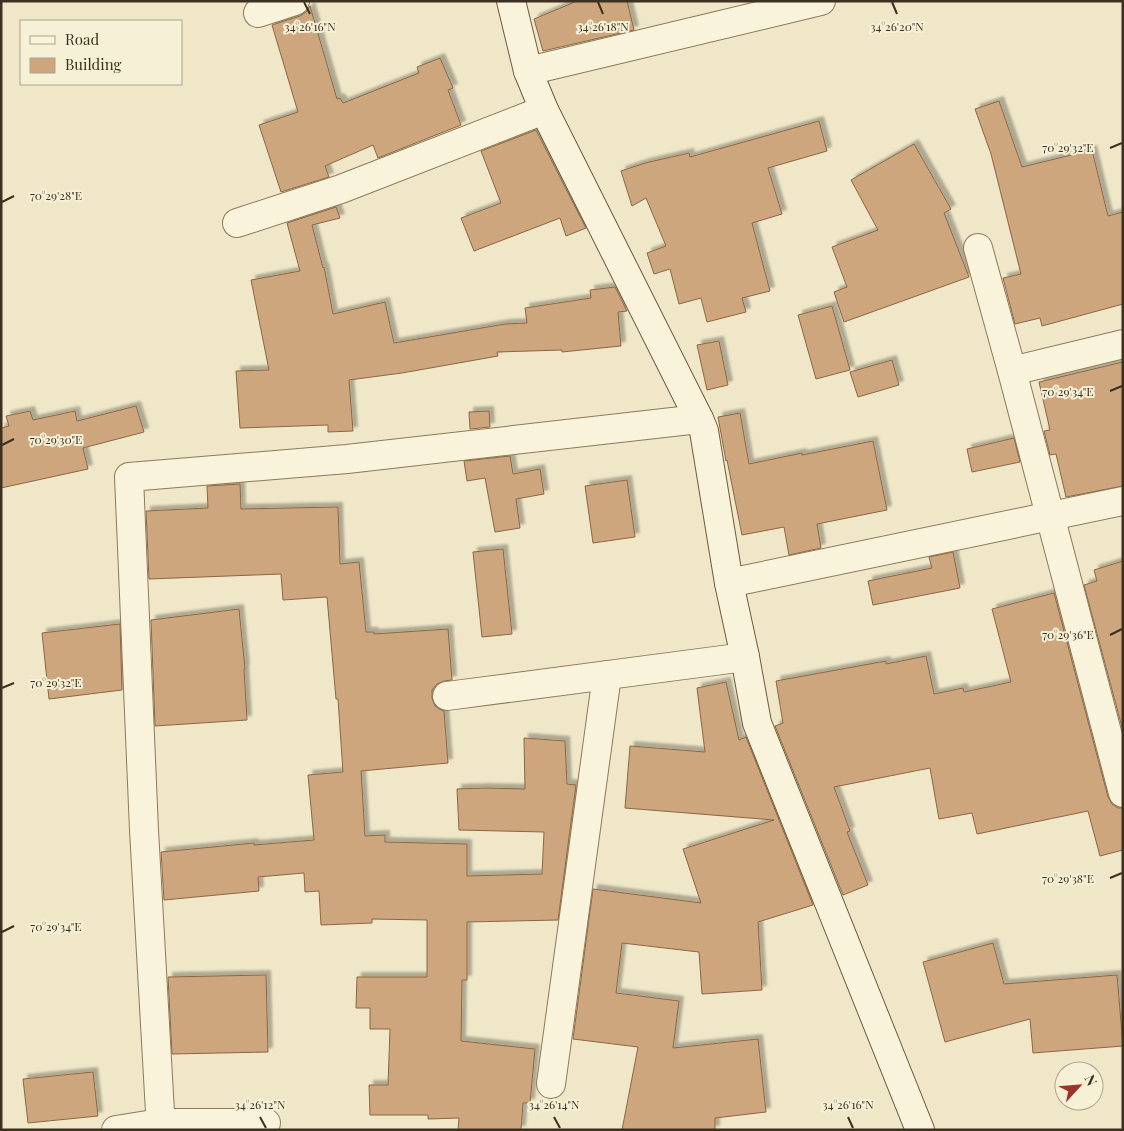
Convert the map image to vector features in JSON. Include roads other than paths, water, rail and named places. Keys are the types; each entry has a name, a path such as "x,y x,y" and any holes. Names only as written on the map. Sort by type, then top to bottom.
{"street":[{"path":"258,13 295,1"},
{"path":"511,1 528,71 544,110 704,431 729,583 757,723 920,1130"},
{"path":"528,71 821,1"},
{"path":"237,223 341,189 544,110"},
{"path":"978,248 1051,516 1123,793"},
{"path":"1012,371 1123,344"},
{"path":"160,1127 144,830 129,477 347,459 699,419"},
{"path":"729,583 1123,501"},
{"path":"447,696 745,657"},
{"path":"551,1084 607,675"},
{"path":"116,1130 266,1123"}]}
